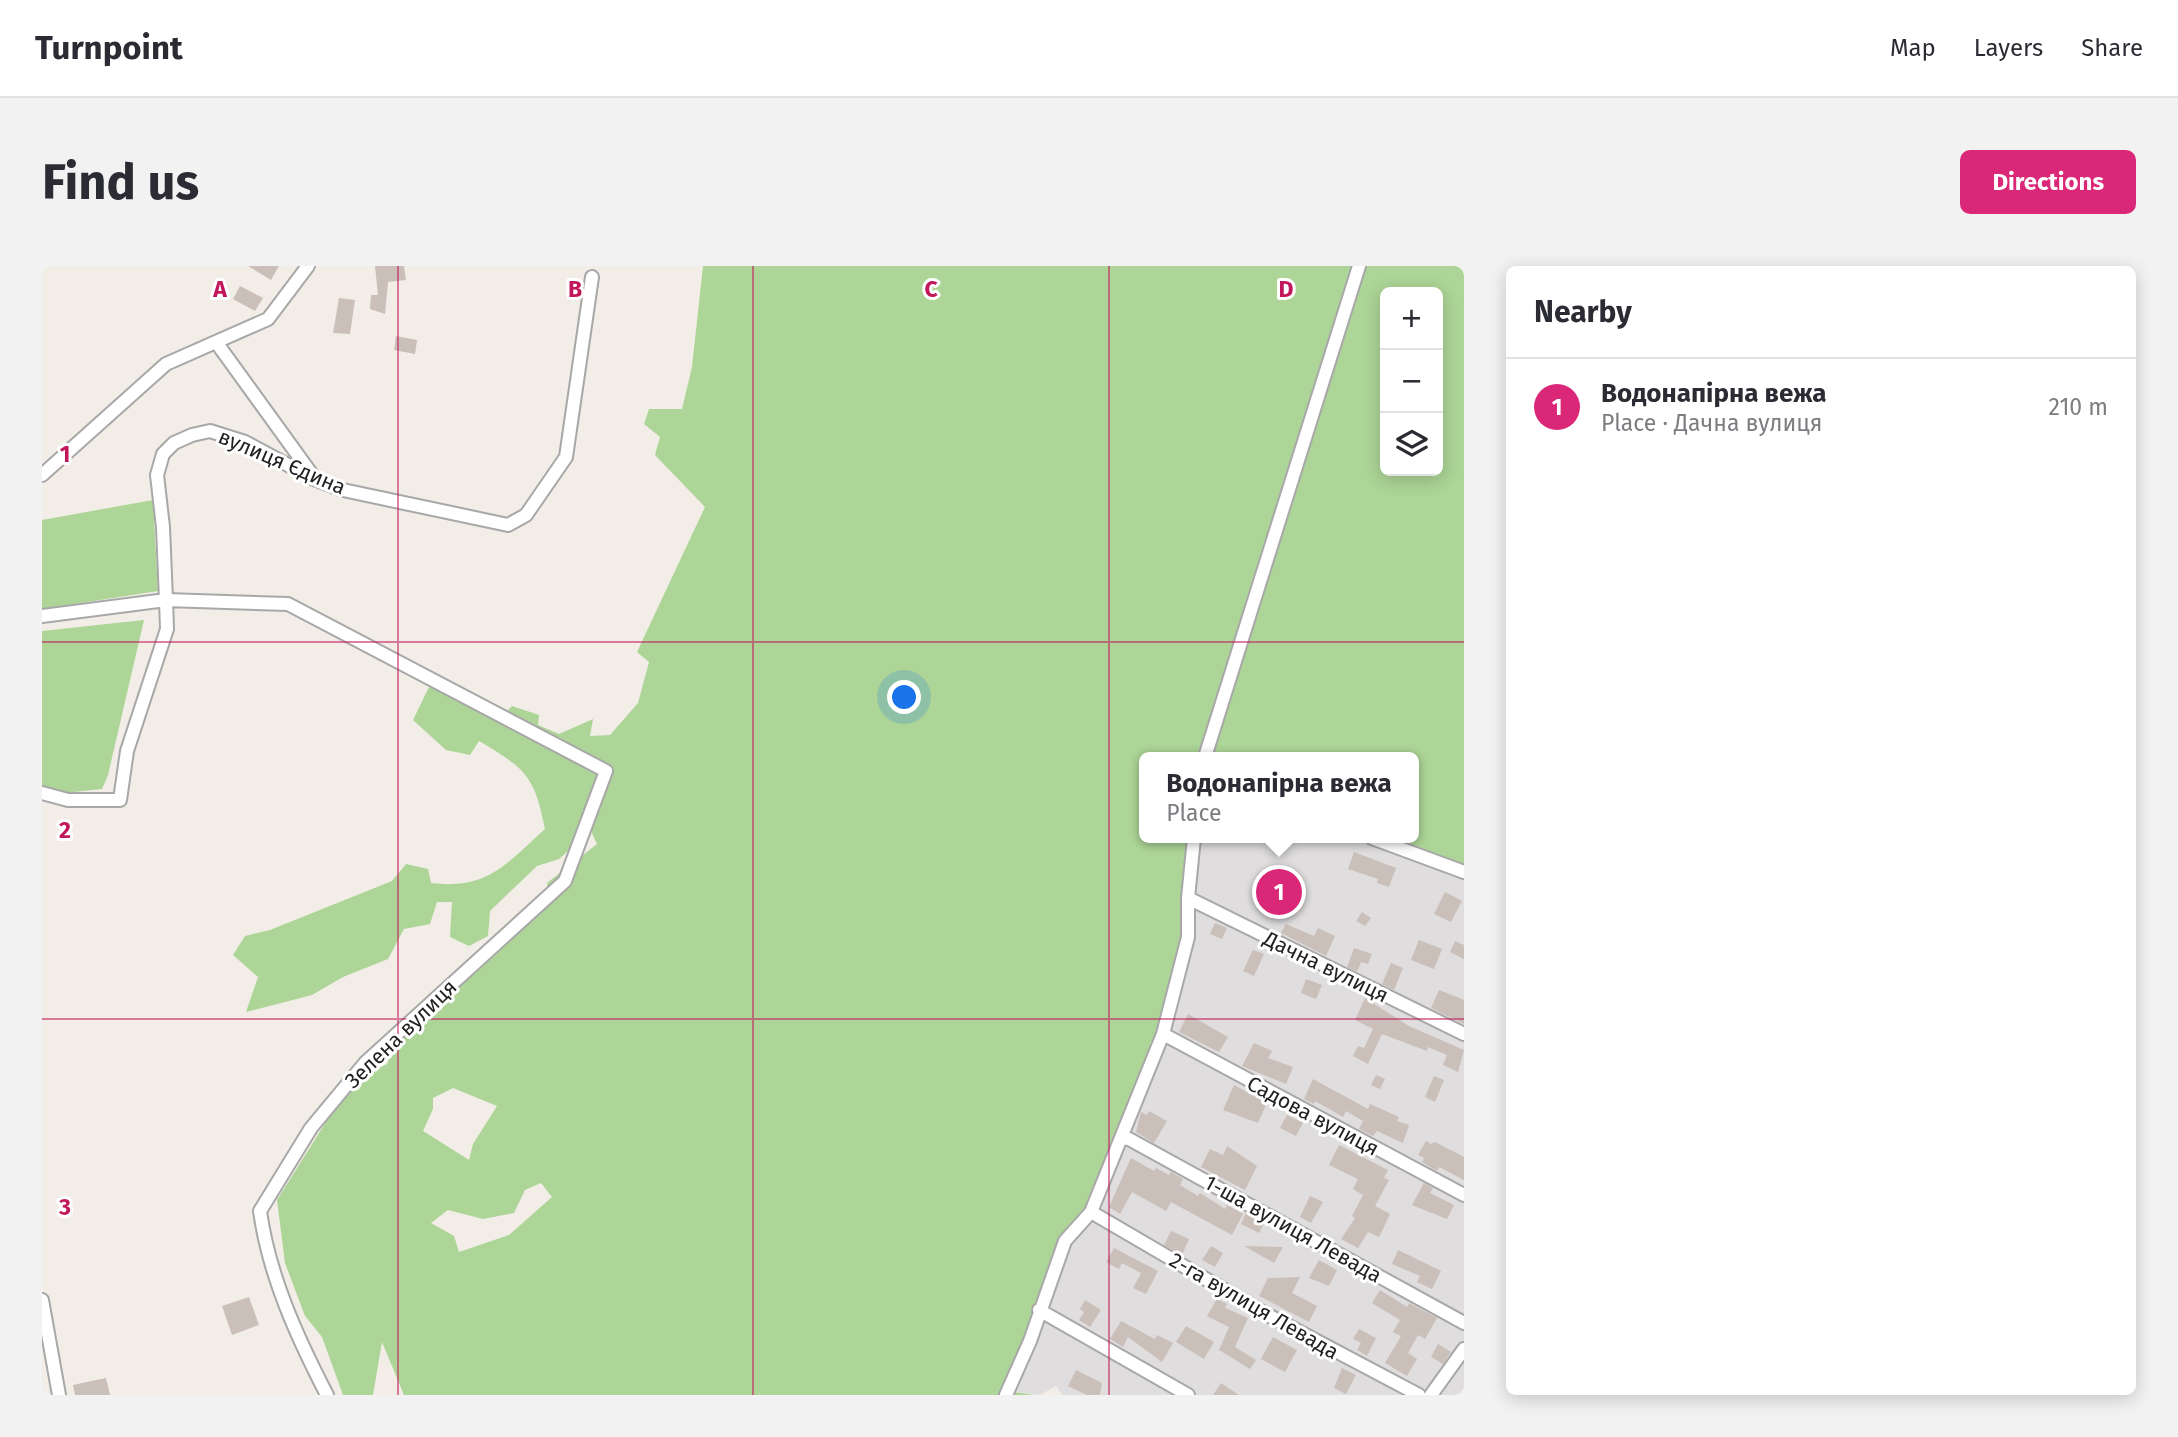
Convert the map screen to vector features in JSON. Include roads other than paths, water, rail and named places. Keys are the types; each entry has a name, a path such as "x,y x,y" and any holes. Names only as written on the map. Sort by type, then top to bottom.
{"street":[{"path":"42,475 166,364 268,319 308,266"},
{"path":"1207,752 1359,266"},
{"name":"вулиця Єдина","path":"42,793 68,800 120,800 127,751 167,629 163,527 157,475 163,454 174,443 211,431 245,442 315,480 343,490 508,525 526,515 566,457 592,277"},
{"path":"216,342 315,480"},
{"path":"42,616 166,600"},
{"name":"Зелена вулиця","path":"166,600 288,604 606,771 565,881 365,1063 311,1128 260,1210 267,1248 299,1341 327,1395"},
{"path":"1006,1395 1030,1341 1065,1241 1091,1212 1163,1034 1188,937 1188,898 1194,843"},
{"path":"1386,843 1464,872"},
{"name":"Дачна вулиця","path":"1188,898 1464,1034"},
{"name":"Садова вулиця","path":"1163,1034 1228,1072 1464,1195"},
{"name":"1-ша вулиця Левада","path":"1122,1138 1129,1139 1464,1324"},
{"name":"2-га вулиця Левада","path":"1091,1212 1264,1313 1419,1395"},
{"path":"42,1300 59,1395"},
{"path":"1039,1310 1188,1395"},
{"path":"1431,1395 1464,1349"}],"place":[{"name":"Водонапірна вежа","path":"1279,892"}]}
